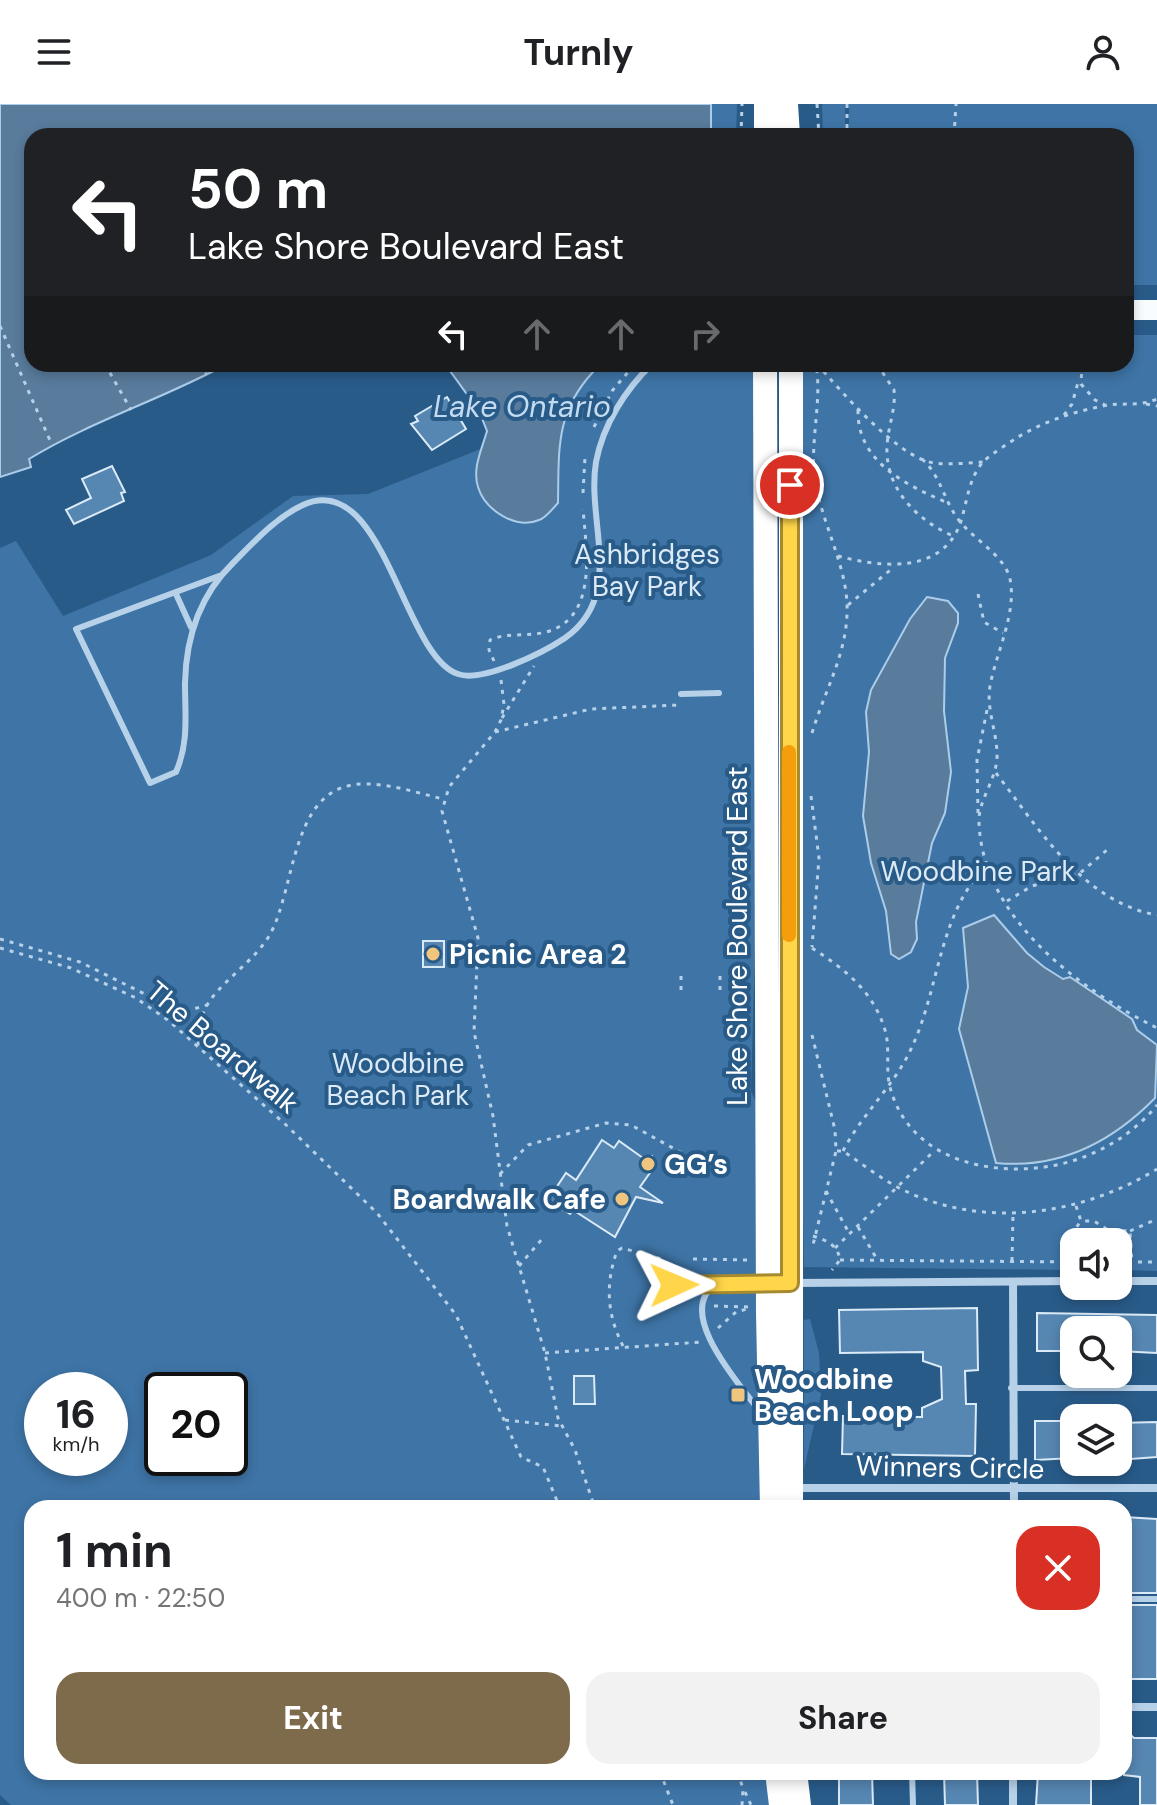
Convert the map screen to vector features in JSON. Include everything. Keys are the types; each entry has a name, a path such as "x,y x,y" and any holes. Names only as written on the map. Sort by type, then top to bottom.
{"highway":[{"path":"766,104 766,128"},
{"path":"786,104 788,128"},
{"name":"Lake Shore Boulevard East","path":"765,372 772,1500"},
{"name":"Lake Shore Boulevard East","path":"791,372 770,1277 791,1498"},
{"path":"778,1780 781,1805"},
{"path":"796,1780 799,1805"}],"main road":[{"path":"1134,310 1157,310"}],"street":[{"path":"770,1277 1060,1281"},
{"path":"1132,1281 1157,1281"},
{"path":"1013,1282 1011,1388 1014,1500"},
{"name":"Winners Circle","path":"791,1498 1014,1489 1157,1488"},
{"path":"1132,1707 1157,1707"},
{"path":"1013,1780 1013,1805"}],"lane":[{"path":"219,576 76,629 150,783 176,772 185,751 185,682 191,627 219,576 272,525 303,505 328,502 351,513 368,530 418,629 437,659 449,670 478,676 540,652 579,625 598,593 602,562 595,515 597,461 612,417 645,372"},
{"path":"176,594 191,627"},
{"path":"681,694 719,693"},
{"path":"674,1285 716,1284 770,1277"},
{"path":"716,1284 704,1297 700,1308 703,1323 713,1345 763,1415 771,1434"},
{"path":"1011,1388 1157,1388"},
{"path":"1132,1599 1157,1599"},
{"path":"912,1780 913,1805"}],"path":[{"path":"741,128 742,104"},
{"path":"817,104 818,128"},
{"path":"847,104 847,128"},
{"path":"954,128 956,104"},
{"path":"0,326 52,445"},
{"path":"110,372 131,410"},
{"path":"592,434 612,391 628,372"},
{"path":"811,733 843,649 847,606 815,476 813,431 820,385 818,372"},
{"path":"824,372 858,410 888,436 922,459 935,474 960,523 1006,570 1010,592 977,760 978,817 988,864 1005,902 1031,935 1069,972 1110,1001 1157,1028"},
{"path":"882,372 894,390 894,414 887,457 892,475 913,512 953,536"},
{"path":"1064,415 1072,404 1080,372"},
{"path":"1079,379 1095,400 1105,405"},
{"path":"1146,404 1157,399"},
{"path":"847,606 894,567 937,553 960,523 969,489 984,462 1019,437 1064,415 1105,405 1157,406"},
{"path":"858,410 862,442 874,459 892,475 948,503"},
{"path":"492,658 488,645 494,638 547,632 558,627 578,605 586,578 582,481 586,453"},
{"path":"922,459 935,463 984,462"},
{"path":"837,556 894,567"},
{"path":"978,594 984,622 1003,633"},
{"path":"540,652 495,732 449,787 443,799 445,830 478,938 474,1032 493,1116 507,1226 545,1353 561,1426 575,1450 592,1500"},
{"path":"500,679 504,704 501,720"},
{"path":"978,817 995,773 997,749 988,702"},
{"path":"495,732 591,709 681,705"},
{"path":"995,773 1079,874 1110,899 1157,915"},
{"path":"0,939 80,962 175,1009 187,1011 207,1005 254,957 273,929 304,829 320,803 340,789 362,783 443,799"},
{"path":"810,786 819,858 810,962"},
{"path":"1005,902 1032,886 1079,874 1108,849"},
{"path":"843,1151 889,1085 925,1019 934,977 964,890 988,864"},
{"name":"The Boardwalk","path":"0,948 102,980 169,1021 285,1124 385,1222 456,1315 521,1457 543,1467 557,1500"},
{"path":"812,948 855,979 877,1011 885,1029 889,1085 906,1120 935,1150 973,1165 994,1168 1034,1169 1074,1161 1116,1142 1157,1105"},
{"path":"681,976 681,992"},
{"path":"720,976 720,990"},
{"path":"198,1046 207,1005"},
{"path":"169,1021 175,1009"},
{"path":"810,1029 835,1130 836,1151 813,1236 811,1257"},
{"path":"500,1174 528,1145 606,1123 631,1125 682,1153"},
{"path":"835,1248 935,1150"},
{"path":"836,1151 843,1151 899,1188 958,1208 1013,1213 1076,1206 1129,1186 1157,1169"},
{"path":"826,1191 849,1234"},
{"path":"1076,1206 1081,1221"},
{"path":"1012,1261 1013,1213"},
{"path":"1132,1230 1157,1219"},
{"path":"1081,1221 1094,1221 1105,1228"},
{"path":"1076,1228 1081,1221"},
{"path":"858,1227 878,1261"},
{"path":"813,1236 835,1248 840,1260"},
{"path":"519,1266 542,1239"},
{"path":"623,1346 612,1317 607,1281 617,1251 622,1248 662,1259"},
{"path":"693,1259 748,1259 770,1277"},
{"path":"840,1260 1060,1262"},
{"path":"832,1271 840,1260"},
{"path":"1132,1262 1157,1262"},
{"path":"714,1306 754,1309 736,1312 718,1328"},
{"path":"545,1353 701,1342"},
{"path":"504,1420 561,1426"},
{"path":"663,1780 673,1805"},
{"path":"740,1780 751,1805"},
{"path":"742,1805 743,1789"}],"green space":[{"path":"711,104 737,104 736,128 711,128"},
{"path":"822,104 845,104 845,128 823,128"},
{"path":"849,104 1157,104 1157,285 1134,285 1134,128 849,128"},
{"name":"Woodbine Park","path":"1134,335 1157,335 1157,1271 1132,1270 1132,1228 1060,1228 1060,1270 804,1267 800,1064 803,372 1134,372"},
{"name":"Woodbine Beach Park","path":"593,372 756,372 755,948 751,1091 760,1111 765,1500 24,1500 24,1780 770,1780 773,1805 11,1805 0,1795 0,548 16,541 63,616 211,555 293,496 368,494 483,448 477,459 559,459 568,412"},
{"path":"810,1319 819,1353 821,1395 804,1469 804,1320"}],"water":[{"path":"0,104 711,104 711,128 24,128 24,372 211,372 77,433 29,459 31,467 0,477"},
{"name":"Lake Ontario","path":"451,372 593,372 581,387 565,418 559,450 558,503 542,519 530,522 511,520 494,510 482,495 476,473 487,431 479,411"},
{"path":"927,597 948,601 958,613 958,623 945,658 944,711 951,772 945,813 932,843 916,922 917,939 911,952 899,959 891,954 886,911 871,863 863,816 869,752 866,712 871,690 910,619"},
{"path":"994,915 1027,953 1044,967 1063,979 1070,977 1132,1019 1137,1030 1157,1045 1155,1098 1102,1140 1083,1150 1041,1162 996,1163 959,1029 968,987 963,928"}],"building":[{"path":"447,397 466,429 432,450 411,424 418,421 415,416"},
{"path":"112,466 125,492 121,493 124,501 74,524 66,510 91,498 82,479"},
{"name":"Picnic Area 2","path":"423,941 444,941 444,967 423,967"},
{"path":"602,1140 614,1148 619,1141 643,1158 652,1156 654,1167 640,1187 663,1203 636,1197 615,1237 573,1210 570,1214 548,1200 566,1173 576,1180"},
{"path":"977,1308 978,1370 965,1371 966,1404 976,1404 975,1456 842,1454 843,1416 922,1417 922,1408 942,1399 941,1367 923,1361 923,1352 840,1353 839,1310"},
{"path":"1037,1313 1157,1315 1157,1353 1132,1352 1132,1316 1060,1316 1060,1351 1037,1351"},
{"path":"574,1376 594,1376 595,1404 574,1404"},
{"path":"1035,1421 1060,1421 1060,1459 1035,1460"},
{"path":"1157,1422 1157,1457 1132,1459 1132,1423"},
{"path":"1132,1517 1157,1519 1157,1593 1132,1593"},
{"path":"1132,1605 1157,1605 1157,1679 1132,1679"},
{"path":"1132,1736 1157,1738 1157,1805 1140,1805 1140,1777 1132,1776"},
{"path":"839,1780 872,1780 873,1805 839,1805"},
{"path":"944,1780 977,1780 978,1805 945,1805"},
{"path":"1038,1780 1091,1780 1091,1805 1036,1805"}],"slow traffic":[{"path":"789,752 789,935"}],"place":[{"name":"Picnic Area 2","path":"433,954"},
{"name":"GG’s","path":"648,1164"},
{"name":"Boardwalk Cafe","path":"622,1199"},
{"name":"Woodbine Beach Loop","path":"738,1395"}],"route":[{"path":"674,1285 790,1283 790,485"}],"park label":[{"name":"Ashbridges Bay Park","path":"647,570"}]}
